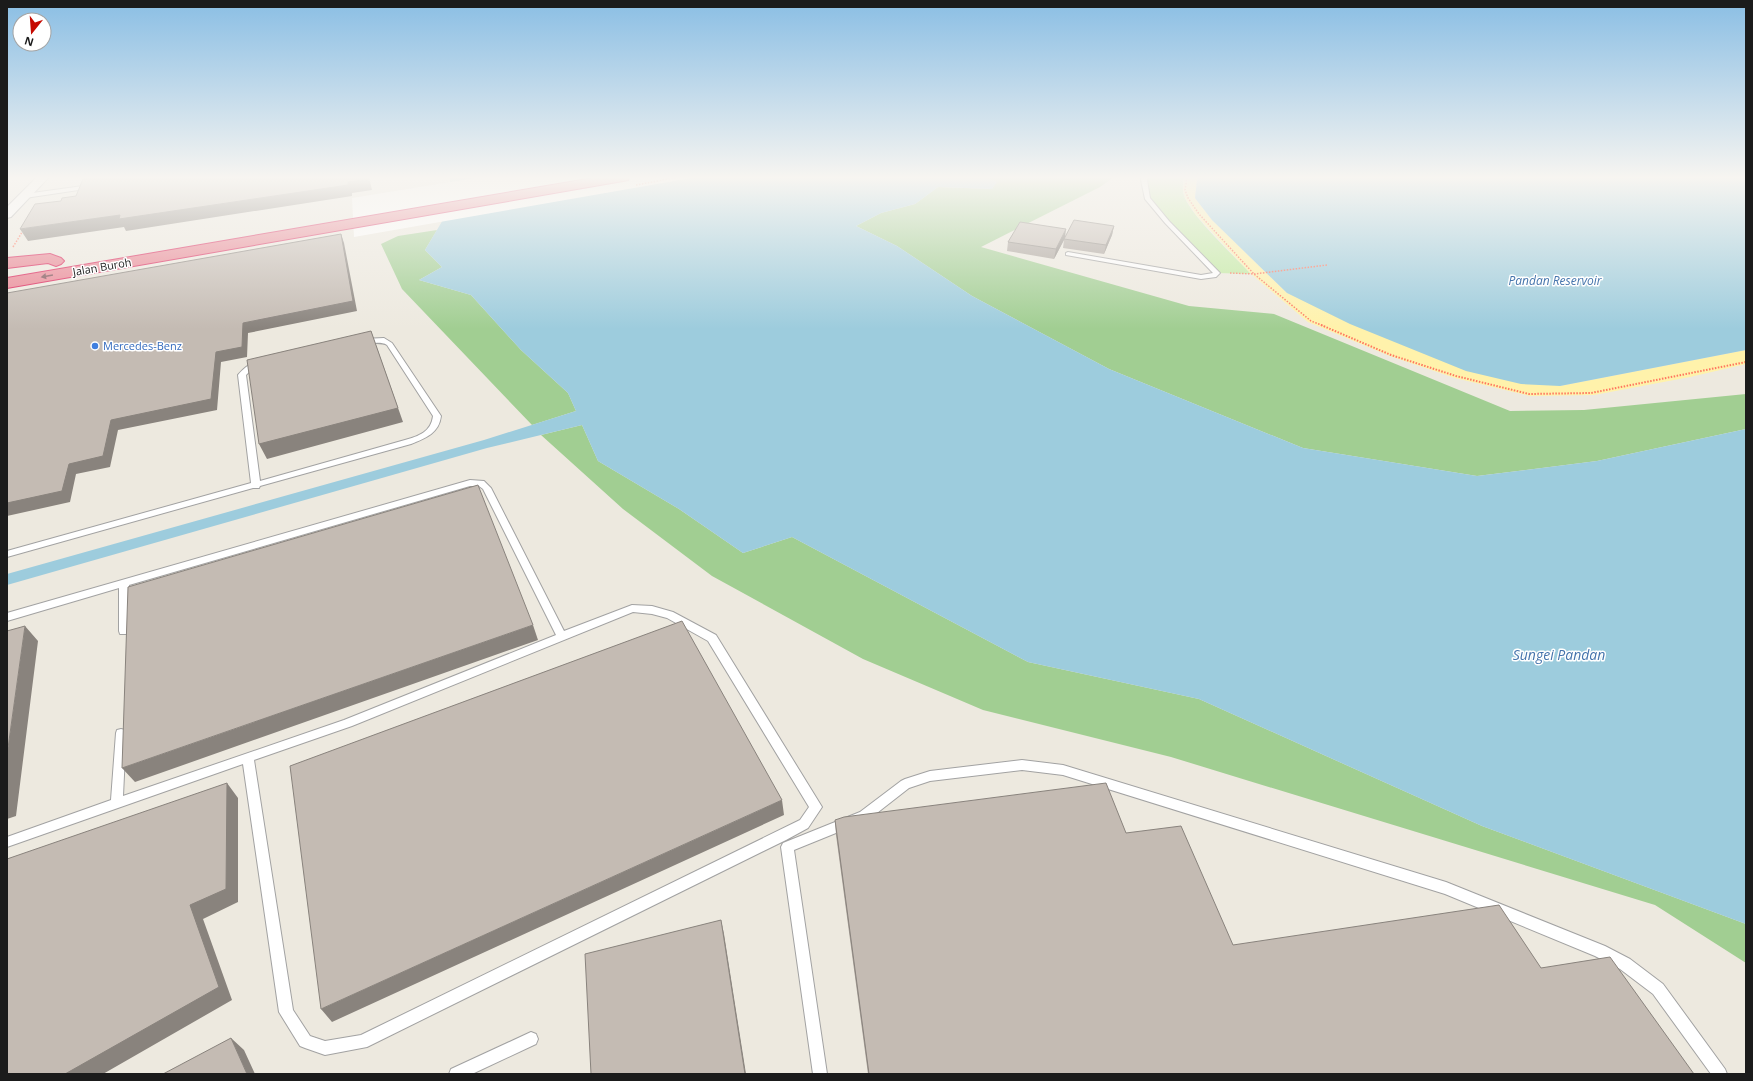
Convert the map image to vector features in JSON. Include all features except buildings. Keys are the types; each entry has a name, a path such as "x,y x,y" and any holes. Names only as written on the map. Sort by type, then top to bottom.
{"highway":[{"name":"Jalan Buroh","path":"7,283 334,227"},
{"name":"Jalan Buroh","path":"7,269 221,232"},
{"path":"14,263 50,258 56,261"}],"lane":[{"path":"1068,254 1201,277 1214,276 1217,273 1172,227"},
{"path":"7,554 256,486 408,442 426,436 434,430 437,423 437,416 390,344 384,340 357,343"},
{"path":"256,486 242,375 248,368 270,362"},
{"path":"7,617 470,482 481,483 487,488 562,636"},
{"path":"124,583 124,630"},
{"path":"7,842 348,723 632,608 652,610 670,615 712,638 816,807 804,824 362,1042 325,1048 306,1041 286,1012 248,758"},
{"path":"117,803 121,733"},
{"path":"820,1074 786,847 864,816 905,784 930,776 1022,765 1063,770 1446,888 1600,951 1625,964 1658,989 1720,1074"},
{"path":"456,1074 531,1039"}],"path":[{"path":"14,263 10,254 25,227"},
{"path":"1211,227 1254,274 1311,321 1392,355 1456,376 1529,394 1591,393 1746,362"},
{"path":"1217,273 1254,274 1327,265"}],"green space":[{"path":"859,227 1020,227 981,247 1189,306 1274,314 1510,411 1584,410 1746,394 1746,429 1597,461 1477,476 1303,448 1109,369 972,296 897,246"},
{"path":"1174,227 1206,227 1251,274 1217,273"},
{"path":"437,230 425,250 442,267 419,280 471,295 521,350 568,393 576,411 532,425 402,289 381,244 398,236"},
{"path":"582,425 598,461 679,509 743,553 792,537 1028,662 1199,699 1482,826 1746,924 1746,963 1655,905 1171,757 983,710 863,659 712,576 623,509 541,435"}],"sand":[{"path":"1208,227 1220,227 1287,293 1560,386 1746,350 1746,364 1690,377 1594,395 1530,396 1455,378 1390,356 1308,322 1251,274"}],"water":[{"name":"Sungei Pandan","path":"438,227 859,227 897,246 972,296 1109,369 1303,448 1477,476 1597,461 1746,429 1746,924 1482,826 1199,699 1028,662 792,537 743,553 679,509 598,461 582,425 487,448 7,585 7,574 484,440 576,411 568,393 521,350 471,295 419,280 442,267 425,250"},
{"name":"Pandan Reservoir","path":"1220,227 1746,227 1746,350 1560,386 1521,384 1466,371 1350,324 1287,293"}],"pier":[{"path":"354,227 409,227 354,237"}],"place":[{"name":"Mercedes-Benz","path":"95,346"}]}
